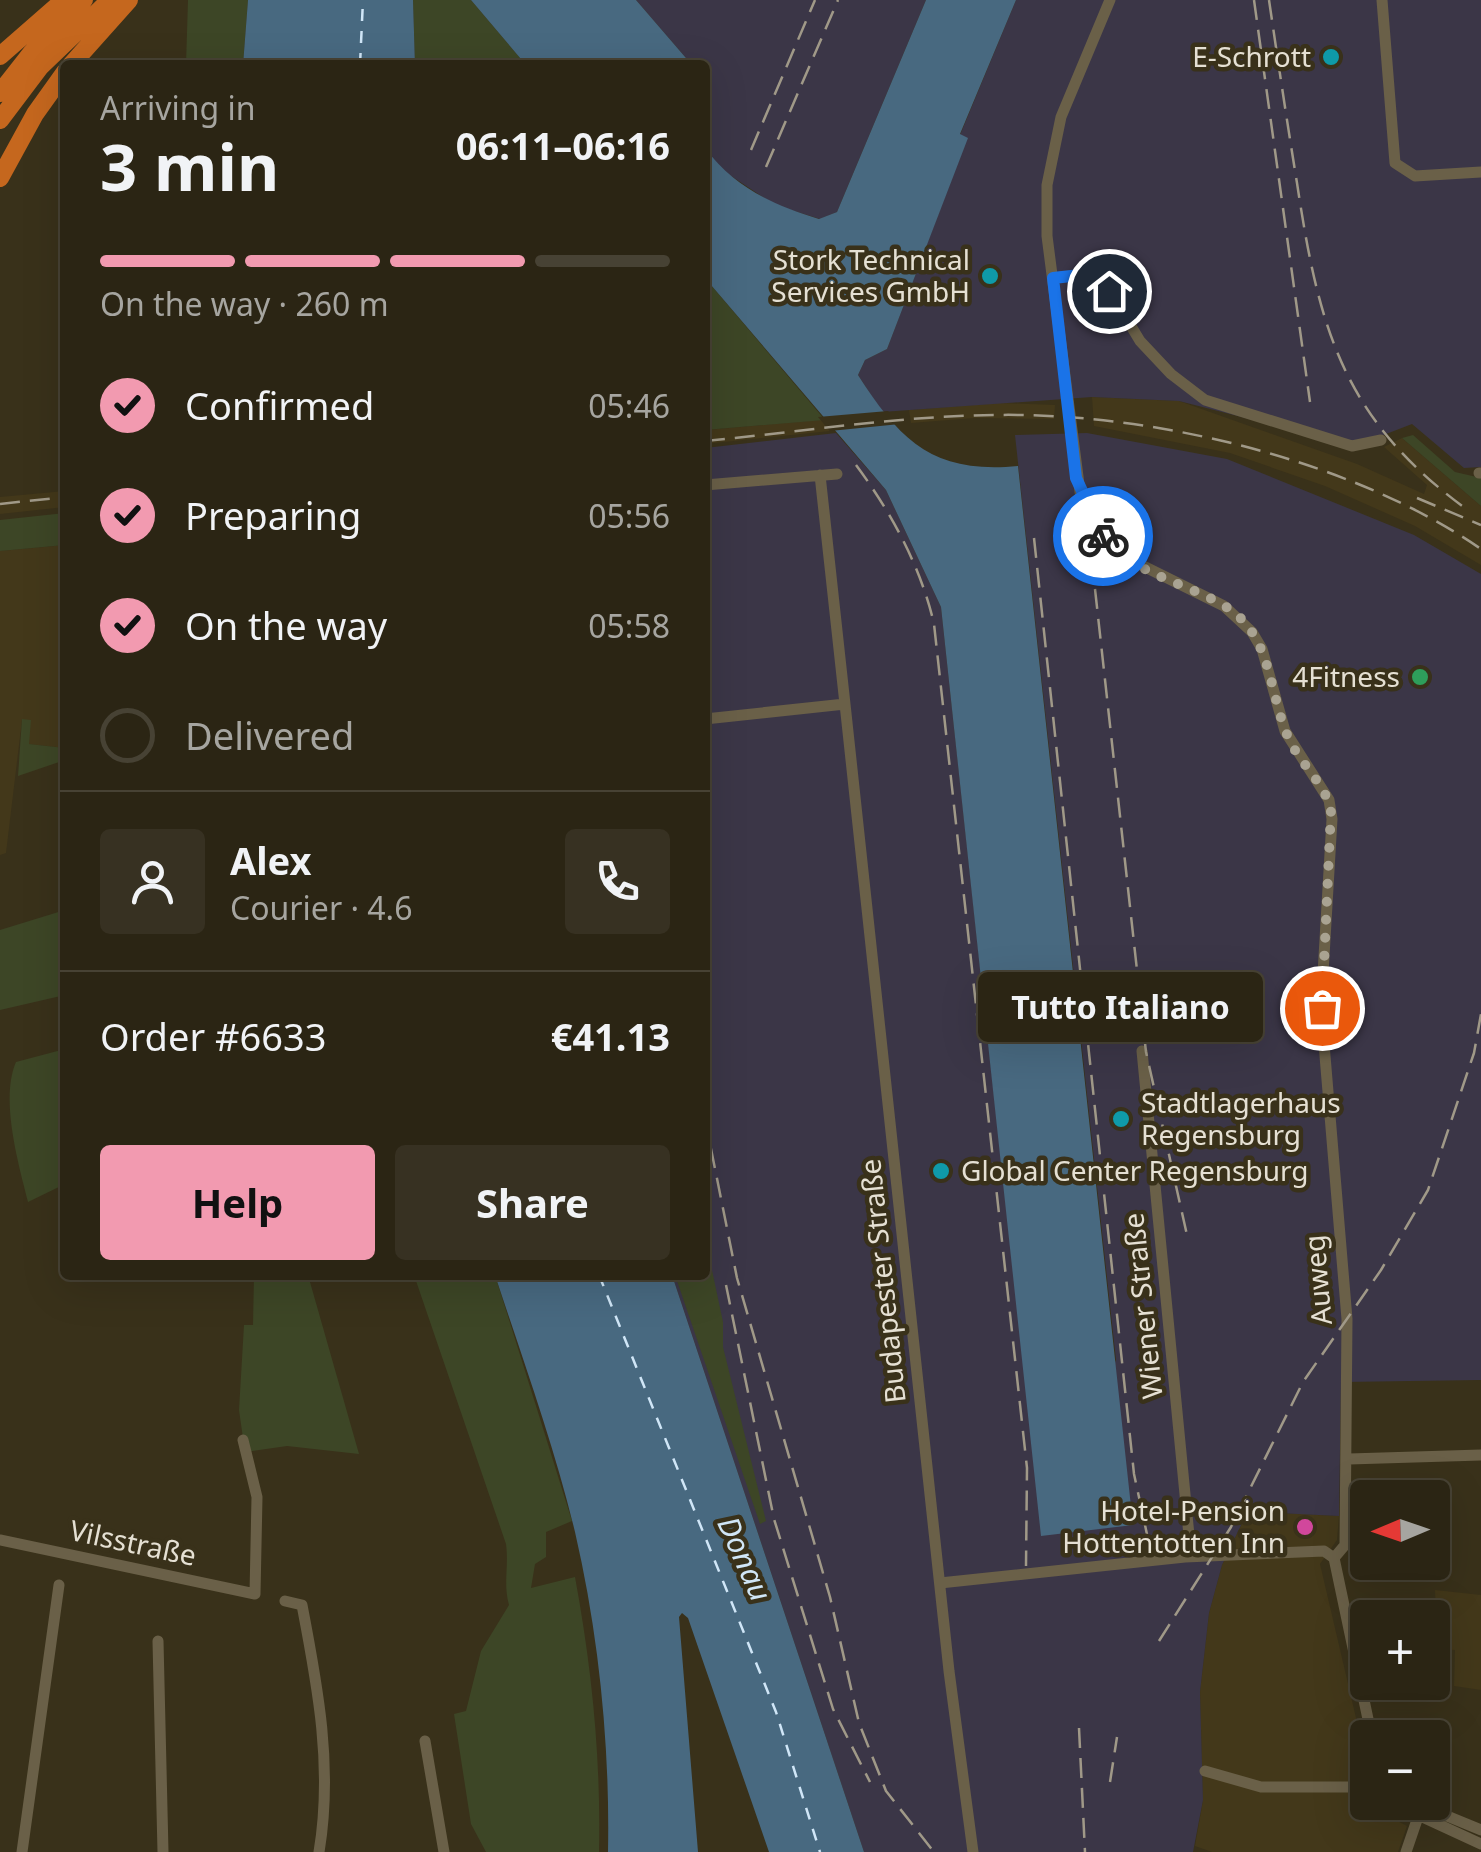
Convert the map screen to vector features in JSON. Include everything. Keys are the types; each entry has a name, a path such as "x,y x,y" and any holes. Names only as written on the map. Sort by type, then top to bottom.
{"highway":[{"path":"0,56 64,0"},
{"path":"0,93 32,52 84,0"},
{"path":"0,120 40,67 110,0"},
{"path":"75,60 129,0"},
{"path":"0,178 35,114 60,79"}],"street":[{"path":"1110,0 1054,140 1046,208 1053,278 1099,273 1140,341 1171,374 1204,400 1352,446 1382,440"},
{"path":"1382,0 1395,162 1415,176 1481,172"},
{"name":"Auweg","path":"1053,278 1076,478 1095,526 1135,565 1241,618 1262,649 1285,731 1329,800 1332,819 1321,994 1347,1320 1349,1460 1346,1545 1334,1558"},
{"path":"710,485 837,474"},
{"name":"Budapester Straße","path":"820,476 940,1583 973,1852"},
{"path":"710,719 845,704"},
{"name":"Wiener Straße","path":"1142,1051 1191,1556"},
{"name":"Vilsstraße","path":"0,1540 256,1594 258,1497 243,1440"},
{"path":"1349,1460 1481,1455"},
{"path":"940,1583 1191,1556 1324,1551 1334,1558 1368,1720"},
{"path":"22,1852 59,1585"},
{"path":"285,1601 302,1605 322,1708 326,1785 319,1852"},
{"path":"158,1641 162,1852"},
{"path":"425,1741 444,1852"},
{"path":"1204,1771 1260,1787 1350,1786"},
{"path":"1406,1852 1414,1820"},
{"path":"1437,1820 1481,1844"},
{"path":"1450,1820 1481,1830"}],"shaded area":[{"path":"636,0 926,0 837,212 820,219 775,205 719,168 710,155 710,60 688,60"},
{"path":"1016,0 1481,0 1481,467 1464,468 1412,424 1355,446 1179,401 1092,397 882,412 858,375 865,360 887,349 967,139 960,135"},
{"path":"1092,397 1179,401 1357,464 1424,494 1427,485 1384,447 1402,438 1481,506 1481,565 1415,526 1325,486 1230,453 1094,426"},
{"path":"1000,403 1055,405 1054,419 974,418 911,423 909,410"},
{"path":"821,420 830,431 710,443 710,430"},
{"path":"836,433 886,490 941,607 1042,1536 1116,1360 1015,435 1087,433 1227,459 1414,535 1481,574 1481,1380 1341,1382 1339,1516 1277,1513 1277,1517 1244,1519 1222,1565 1209,1613 1200,1692 1203,1800 1193,1852 864,1852 674,1280 710,1280 710,447"},
{"path":"60,491 60,508 0,514 0,497"},
{"path":"60,545 60,747 28,744 22,720 6,853 0,855 0,551"},
{"path":"1277,1513 1339,1516 1337,1540 1320,1564 1356,1720 1350,1720 1350,1820 1396,1820 1407,1826 1398,1852 1212,1852 1195,1846 1203,1800 1200,1692 1209,1613 1222,1565 1244,1519 1276,1518"},
{"path":"1435,1590 1481,1595 1481,1690 1454,1686 1450,1600 1435,1600"}],"green space":[{"path":"188,0 248,0 243,60 186,60"},
{"path":"413,0 471,0 522,60 415,60"},
{"path":"710,284 825,420 710,430"},
{"path":"1413,435 1455,472 1481,478 1481,506 1402,438"},
{"path":"60,514 60,545 0,551 0,520"},
{"path":"22,719 31,720 29,744 60,747 60,762 18,776"},
{"path":"60,912 60,996 0,1010 0,930"},
{"path":"60,1050 60,1186 28,1202 10,1112 16,1062"},
{"path":"710,1261 723,1322 723,1347 766,1521 760,1524 677,1280 710,1280"},
{"path":"254,1280 309,1280 359,1454 287,1446 245,1452 239,1410 244,1325 253,1325"},
{"path":"416,1280 497,1280 572,1521 546,1532 546,1557 535,1564 531,1588 575,1577 594,1714 599,1852 486,1852 471,1824 454,1714 466,1711 481,1651 509,1605 506,1544"}],"water":[{"path":"248,0 413,0 415,60 243,60"},
{"path":"471,0 636,0 688,60 522,60"},
{"path":"926,0 1016,0 960,134 968,138 887,349 865,360 858,375 889,419 923,449 964,465 1018,466 1133,1525 1041,1536 941,607 886,490 710,284 710,154 729,174 770,200 819,219 837,212"},
{"name":"Donau","path":"497,1280 674,1280 864,1852 769,1852 688,1618 682,1613 679,1617 698,1852 608,1852 607,1771 591,1611 575,1532"}],"pier":[{"path":"888,411 900,424 830,431 818,417"}],"ferry route":[{"path":"360,60 363,0"},
{"path":"601,1280 776,1712 820,1852"}],"railway":[{"path":"751,150 815,0"},
{"path":"766,167 838,0"},
{"path":"1254,0 1310,402"},
{"path":"1269,0 1315,283 1344,368 1365,406 1392,442 1426,477 1469,511"},
{"path":"710,440 958,416 1055,416 1118,422 1183,432 1311,466 1429,517 1481,549"},
{"path":"856,465 903,541 934,624 1027,1468 1026,1566"},
{"path":"0,504 60,498"},
{"path":"1417,498 1481,525"},
{"path":"1034,538 1134,1474 1148,1539"},
{"path":"1095,589 1146,1052 1187,1235"},
{"path":"1159,1641 1231,1527 1303,1382 1381,1270 1428,1190 1474,1053 1481,1014"},
{"path":"710,1144 737,1278 830,1597 859,1723 886,1791 934,1852"},
{"path":"726,1285 774,1519 833,1709 870,1782"},
{"path":"1079,1728 1085,1852"},
{"path":"1110,1782 1117,1737"}],"way so far":[{"path":"1103,536 1135,565 1224,606 1241,618 1262,649 1285,731 1304,766 1324,790 1331,810 1322,1008"}],"place":[{"name":"E-Schrott","path":"1331,57"},
{"name":"Stork Technical Services GmbH","path":"990,276"},
{"name":"4Fitness","path":"1420,677"},
{"name":"Tutto Italiano","path":"1322,1008"},
{"name":"Stadtlagerhaus Regensburg","path":"1121,1119"},
{"name":"Global Center Regensburg","path":"941,1171"},
{"name":"Hotel-Pension Hottentotten Inn","path":"1305,1527"}],"route":[{"path":"1103,536 1095,526 1076,478 1053,278 1099,273 1109,291"}]}
